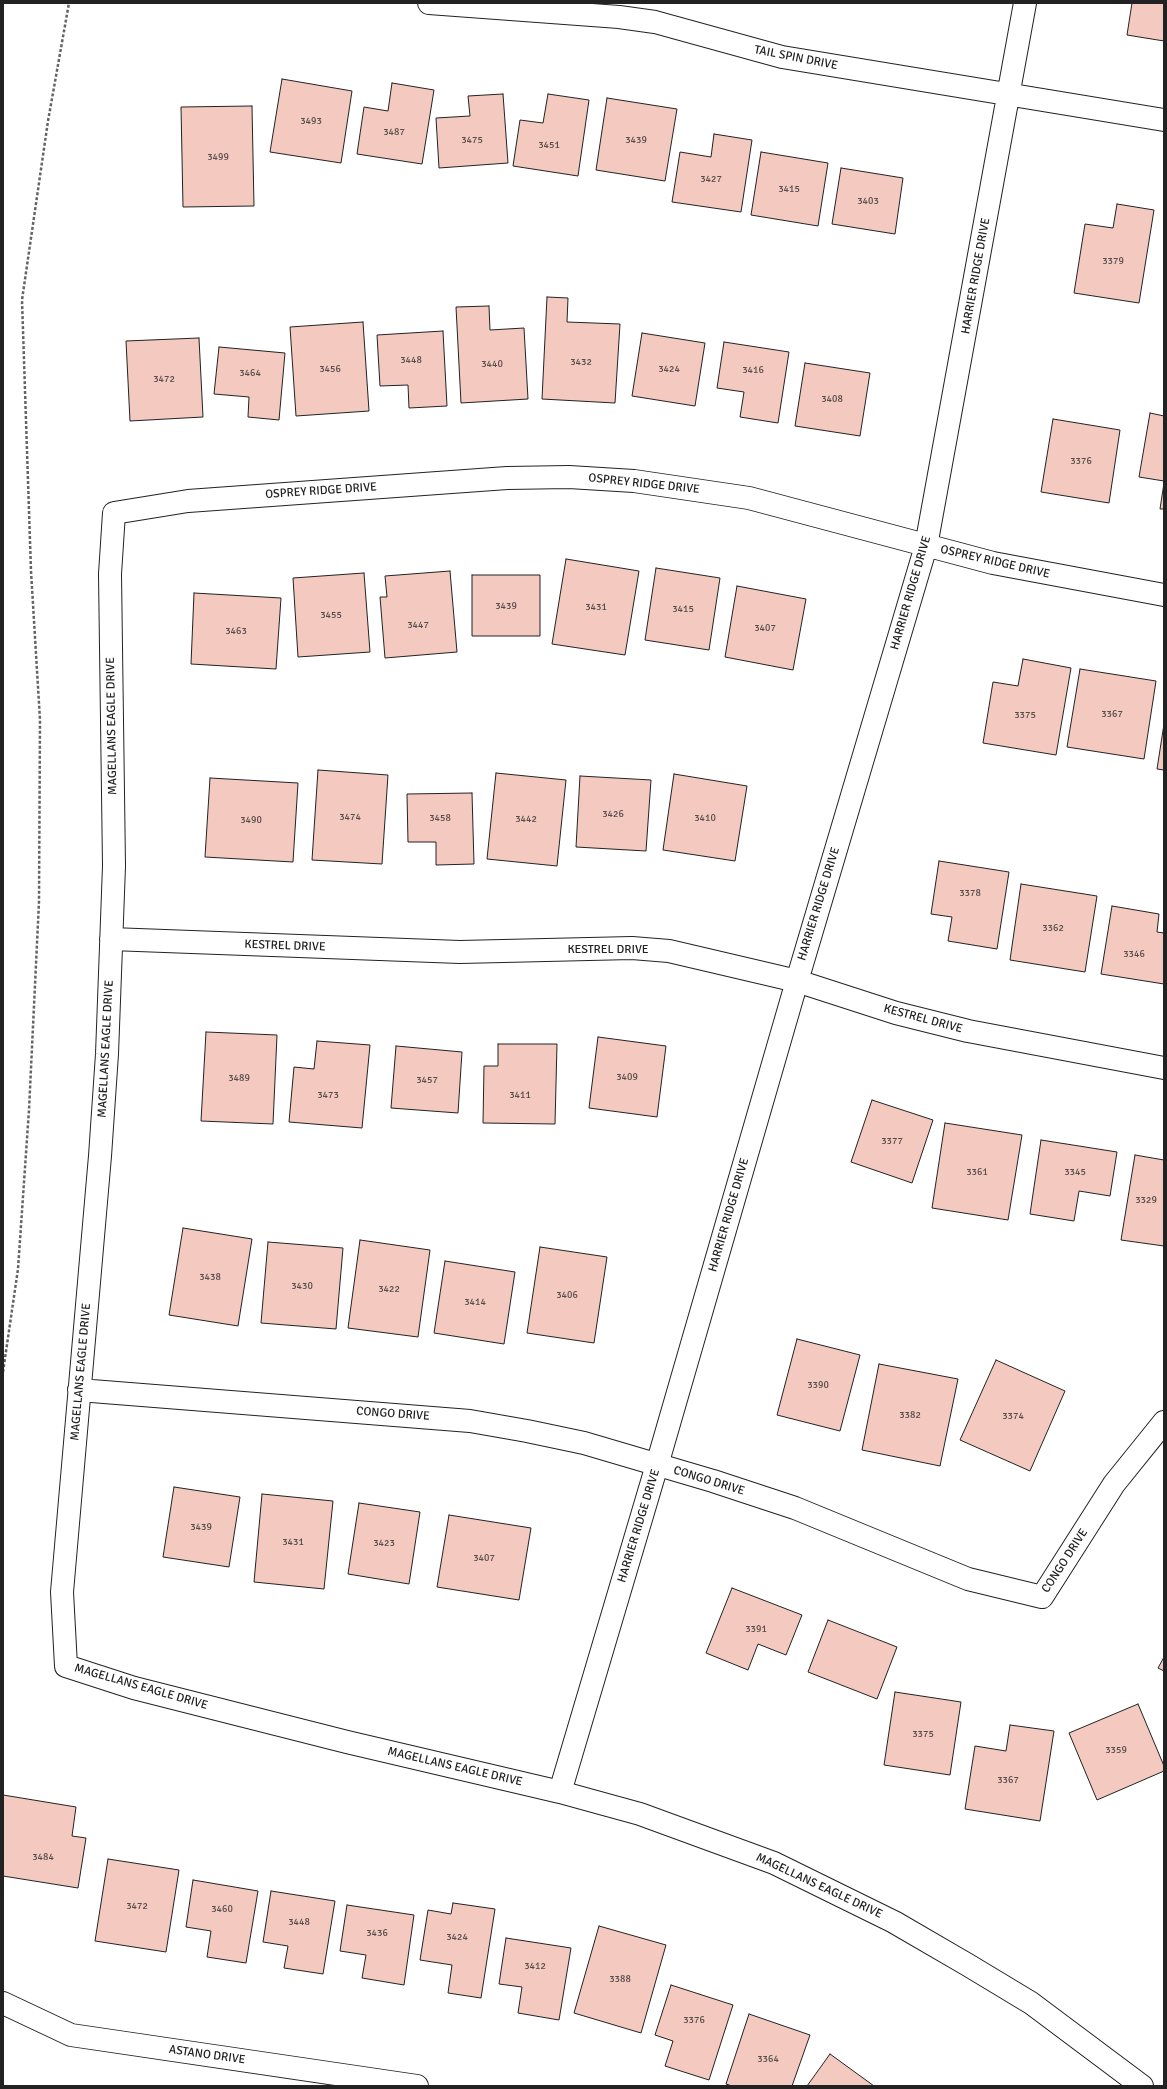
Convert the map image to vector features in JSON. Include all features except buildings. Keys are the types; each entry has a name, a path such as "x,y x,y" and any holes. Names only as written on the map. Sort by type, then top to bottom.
{"street":[{"name":"TAIL SPIN DRIVE","path":"429,3 619,17 641,20 782,57 1164,120"},
{"name":"HARRIER RIDGE DRIVE","path":"560,1792 926,546 1025,3"},
{"name":"OSPREY RIDGE DRIVE","path":"114,512 188,501 507,478 569,477 634,481 750,498 926,546 1024,570 1164,595"},
{"name":"MAGELLANS EAGLE DRIVE","path":"114,512 110,574 114,866 107,1054 100,1156 62,1592 66,1666 149,1692 347,1742 560,1792 640,1814 774,1863 894,1922 1031,2003 1142,2086"},
{"name":"KESTREL DRIVE","path":"111,939 460,952 632,948 669,951 797,981 896,1013 968,1031 1164,1068"},
{"name":"CONGO DRIVE","path":"79,1390 470,1420 584,1443 713,1481 795,1508 968,1579 1042,1597 1114,1484 1164,1422"},
{"name":"ASTANO DRIVE","path":"3,2003 71,2036 417,2086"}],"path":[{"path":"3,1372 18,1269 30,1110 39,902 40,720 32,571 22,300 48,121 69,3"}]}
